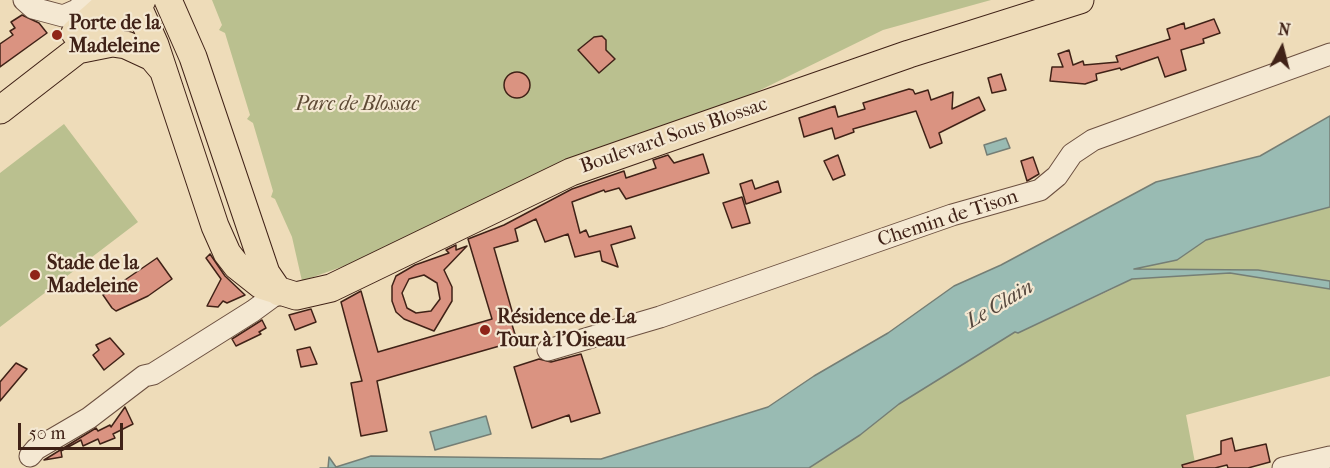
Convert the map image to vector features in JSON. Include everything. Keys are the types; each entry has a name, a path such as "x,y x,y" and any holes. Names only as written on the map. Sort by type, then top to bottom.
{"main road":[{"path":"168,0 186,37 267,273 279,292"},
{"name":"Boulevard Sous Blossac","path":"135,1 164,71 215,226 227,253 250,278 279,292 296,296 319,292 571,172 909,54 1080,0"},
{"path":"135,1 186,37"},
{"path":"0,110 81,49 135,1"},
{"path":"0,90 88,24 135,1"},
{"path":"81,49 112,44 126,45 152,57 164,71"}],"street":[{"path":"24,0 33,8 63,16 77,10 86,0"},
{"name":"Chemin de Tison","path":"548,350 660,316 952,215 1040,190 1057,176 1072,154 1093,140 1330,54"},
{"path":"30,456 36,449 89,418 144,376 153,374 279,292"},
{"path":"1283,468 1330,457"}],"green space":[{"name":"Parc de Blossac","path":"212,0 991,0 883,30 742,99 400,246 302,281 292,237 275,199 271,197 273,191 253,123 247,119 250,115 225,33 219,30 222,25"},
{"name":"Stade de la Madeleine","path":"64,124 138,222 0,327 0,173"},
{"path":"1330,207 1330,376 1186,415 1196,468 809,468 860,435 899,404 1015,332 1018,333 1132,279 1135,268 1177,260 1206,240"}],"water":[{"name":"Le Clain","path":"1330,116 1330,207 1206,240 1177,260 1134,269 1258,270 1330,281 1330,289 1230,273 1132,279 1018,333 1015,332 899,404 860,435 809,468 328,468 329,457 336,467 371,456 601,459 768,407 814,376 888,333 954,286 1001,265 1156,182 1260,156"},
{"path":"1006,138 1010,148 987,155 984,145"},
{"path":"486,416 491,434 435,450 430,432"}],"building":[{"path":"22,15 39,23 47,33 0,67 0,44 13,35 10,31 15,28 11,22"},
{"path":"1214,19 1220,33 1203,39 1204,43 1181,50 1186,70 1165,77 1158,57 1121,70 1120,68 1096,74 1097,80 1085,84 1050,81 1052,67 1063,67 1058,54 1069,50 1073,65 1083,61 1084,65 1118,62 1116,56 1170,39 1167,29 1184,23 1185,29"},
{"path":"602,36 606,40 606,50 615,59 599,73 578,50 594,37"},
{"path":"517,72 526,76 530,85 526,94 517,98 508,94 504,85 508,76"},
{"path":"1001,74 1006,90 992,93 988,78"},
{"path":"909,89 915,94 928,90 931,100 953,92 952,109 979,97 985,110 939,133 942,143 930,148 916,111 853,129 854,132 835,139 832,128 804,137 799,118 835,106 838,117 865,109 863,103"},
{"name":"Résidence de La Tour à l'Oiseau","path":"703,154 709,173 626,199 619,188 605,192 604,190 572,202 580,233 586,230 589,237 631,226 635,238 611,245 618,267 602,261 600,251 575,257 568,234 545,242 536,219 515,229 518,241 494,248 514,318 510,318 517,341 377,381 387,431 361,436 351,383 362,381 341,302 361,291 378,352 492,319 468,239 504,225 572,189 624,171 626,178 656,168 653,160 668,155 674,163"},
{"path":"838,155 845,175 833,180 824,161"},
{"path":"1033,157 1039,174 1027,181 1021,161"},
{"path":"752,180 755,189 778,181 781,192 746,204 740,184"},
{"path":"742,197 750,223 732,228 723,203"},
{"path":"456,245 456,250 467,246 444,270 452,287 452,301 434,331 404,319 396,312 392,301 392,286 396,276 415,265 449,253 446,250","holes":["424,275 437,283 440,299 431,311 416,313 407,308 402,293 409,279"]},
{"path":"210,254 225,276 245,295 227,303 223,301 218,307 207,306 221,279 206,258"},
{"path":"157,258 172,279 148,296 116,311 112,308 103,295"},
{"path":"311,309 316,322 295,330 289,315"},
{"path":"262,320 266,328 259,332 261,334 236,346 232,339"},
{"path":"110,338 124,354 104,370 93,355 99,350 96,345"},
{"path":"310,347 317,364 301,367 297,350"},
{"path":"581,354 600,413 571,422 569,415 532,428 514,367 539,359 551,362"},
{"path":"16,363 27,369 0,401 0,382"},
{"path":"125,407 133,424 113,434 115,438 100,444 98,439 83,446 81,440 61,451 62,457 44,460 96,428 98,431 110,425 111,427"},
{"path":"1232,438 1235,451 1266,444 1270,462 1248,468 1228,468 1227,465 1215,468 1183,468 1182,465 1221,454 1221,441"}],"place":[{"name":"Porte de la Madeleine","path":"57,35"},
{"name":"Stade de la Madeleine","path":"35,275"},
{"name":"Résidence de La Tour à l'Oiseau","path":"485,330"}]}
